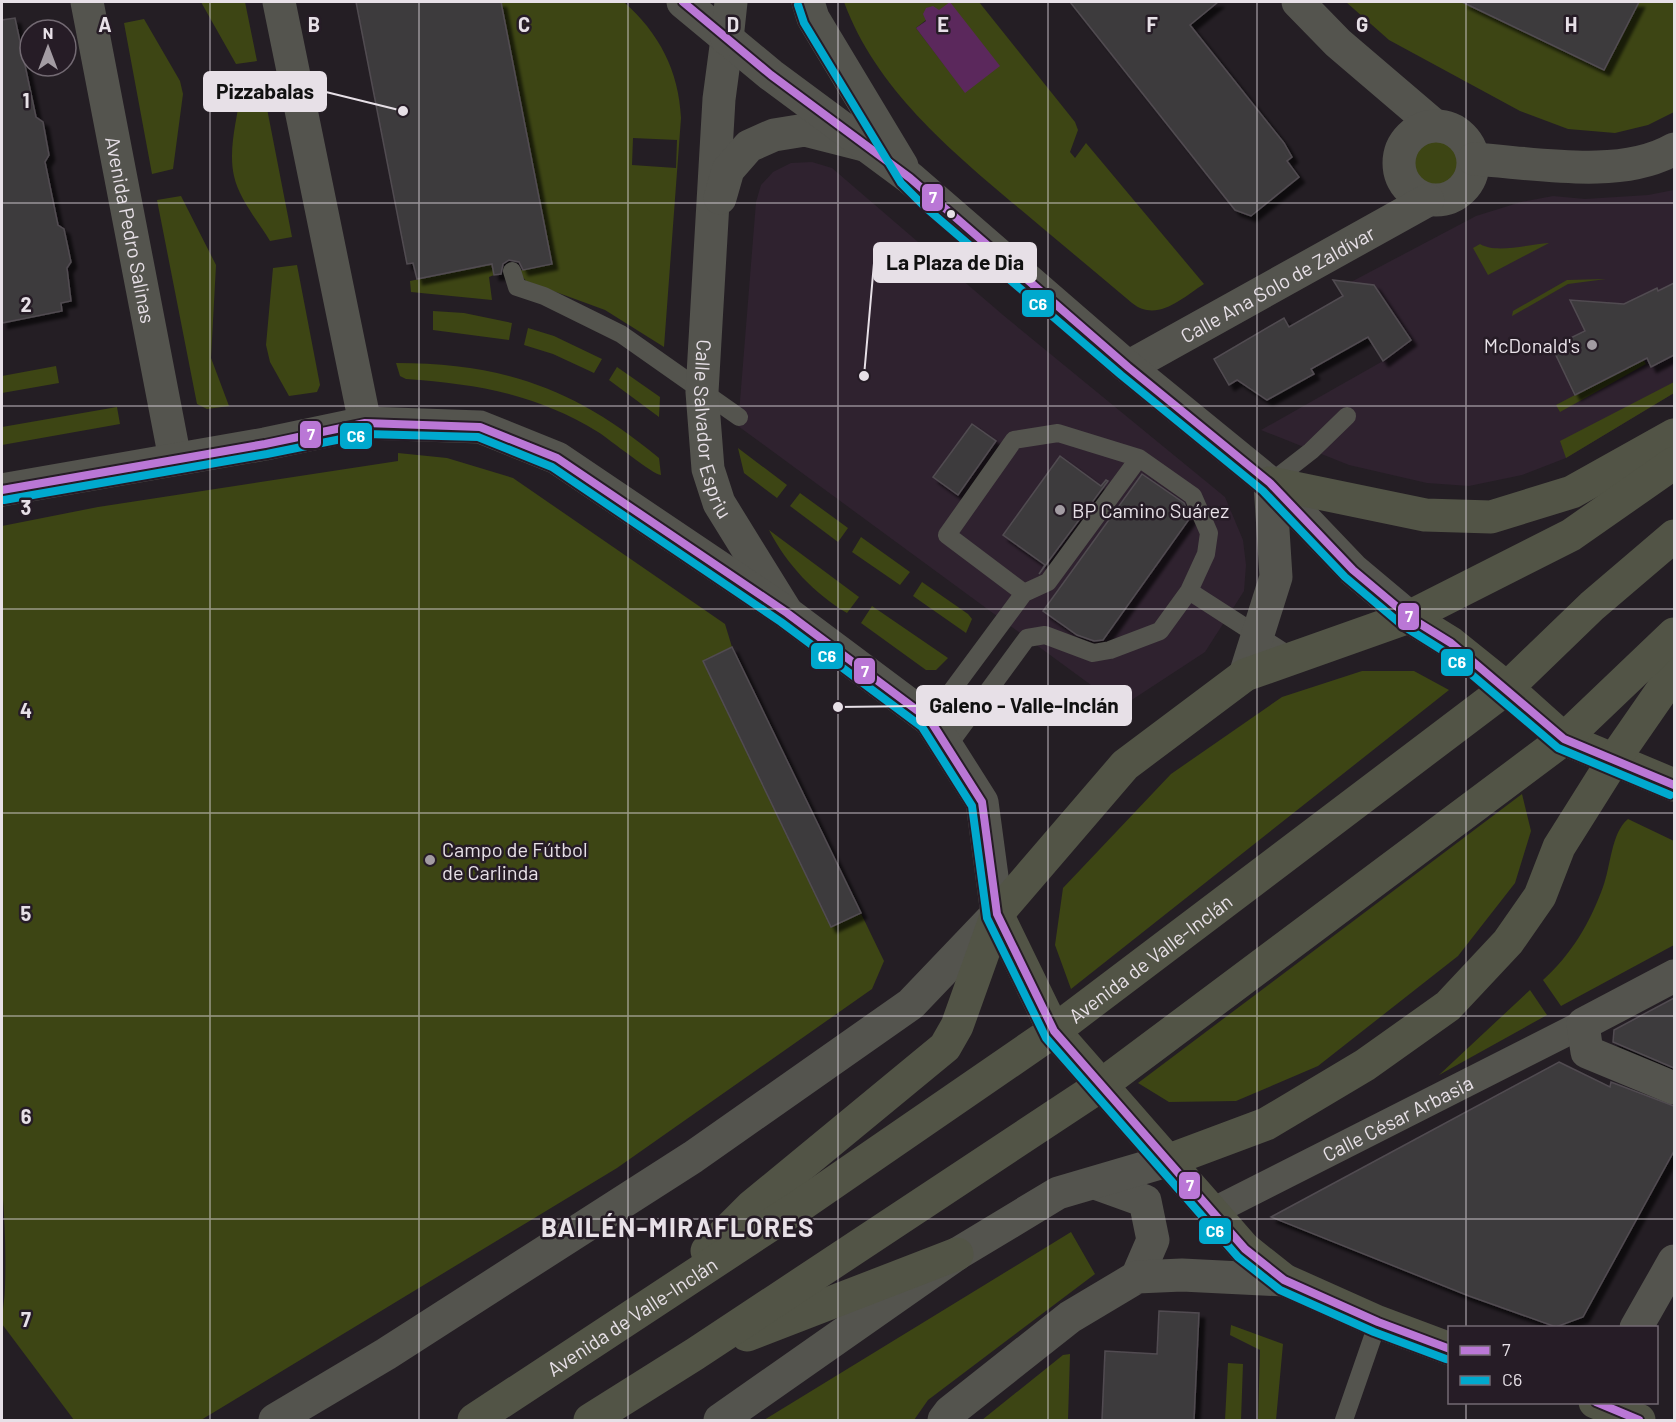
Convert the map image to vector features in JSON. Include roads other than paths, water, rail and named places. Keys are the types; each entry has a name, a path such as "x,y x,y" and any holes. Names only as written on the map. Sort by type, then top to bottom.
{"main road":[{"path":"1270,483 1425,515 1491,517 1572,492 1674,435"},
{"path":"657,1300 752,1206 945,1047 957,1026 997,914 1125,765 1245,675 1409,617 1571,535 1674,463"},
{"name":"Avenida de Valle-Inclán","path":"474,1420 657,1300 1054,1031 1507,688 1592,606 1674,536"},
{"path":"1409,617 1451,643 1507,688 1564,739 1674,785"},
{"path":"590,1420 695,1354 1100,1086 1564,739 1674,634"},
{"path":"1167,1161 1266,1124 1365,1065 1448,1006 1508,942 1540,896 1559,847 1613,760 1674,673"},
{"path":"997,914 1054,1031 1245,1249 1284,1280 1377,1322 1448,1349"},
{"path":"695,1354 957,1254"},
{"path":"1599,1404 1639,1420"}],"street":[{"name":"Avenida Pedro Salinas","path":"87,2 175,459"},
{"path":"279,2 365,423"},
{"path":"683,2 727,39 910,178 1128,367 1270,483 1353,570 1409,617"},
{"name":"Calle Salvador Espriu","path":"731,2 719,99 702,392 708,469 719,503 787,612"},
{"path":"808,2 813,18 910,178"},
{"path":"1298,2 1338,43 1434,125"},
{"path":"1434,125 1448,127 1461,134 1470,145 1474,159 1471,177 1461,191 1446,200 1428,200 1409,190 1399,171 1400,149 1414,132 1434,125"},
{"name":"Calle Salvador Espriu","path":"712,224 728,170 748,146 774,135 805,130 864,145"},
{"path":"1474,159 1607,168 1661,157 1674,149"},
{"name":"Calle Ana Solo de Zaldívar","path":"1128,367 1428,200"},
{"path":"2,490 265,444 365,423 480,427 557,458 787,612 930,720 982,802 997,914 911,1004 693,1158 386,1354 275,1420"},
{"path":"1245,675 1259,638 1276,577 1270,483"},
{"name":"Calle César Arbasia","path":"1212,1212 1584,1024 1674,976"},
{"path":"1584,1024 1587,1052 1674,1088"},
{"path":"720,1420 957,1254 1058,1193 1167,1161"},
{"path":"1095,1183 1145,1201 1153,1240 1137,1277"},
{"path":"1637,1326 1674,1261"},
{"path":"944,1420 950,1412 1018,1356 1070,1317 1137,1277 1182,1275 1284,1280"},
{"path":"1586,1420 1593,1404"}],"lane":[{"path":"512,271 517,287 544,296 621,334 740,417"},
{"path":"1270,483 1311,451 1347,416"},
{"path":"947,747 1027,638 1045,635 1093,653 1110,650 1160,631 1189,591 1206,554 1209,533 1193,496 1139,458 1058,432 1014,440 947,535 1024,593"},
{"path":"930,720 1024,593 1048,582 1139,458"},
{"path":"1189,591 1293,658"},
{"path":"1344,1420 1377,1322"}],"place":[{"name":"Pizzabalas","path":"403,111"},
{"name":"McDonald's","path":"1592,345"},
{"name":"La Plaza de Dia","path":"864,376"},
{"name":"BP Camino Suárez","path":"1060,510"},
{"name":"Galeno - Valle-Inclán","path":"838,707"},
{"name":"Campo de Fútbol de Carlinda","path":"430,860"}],"district":[{"name":"BAILÉN-MIRAFLORES","path":"678,1226"}]}
